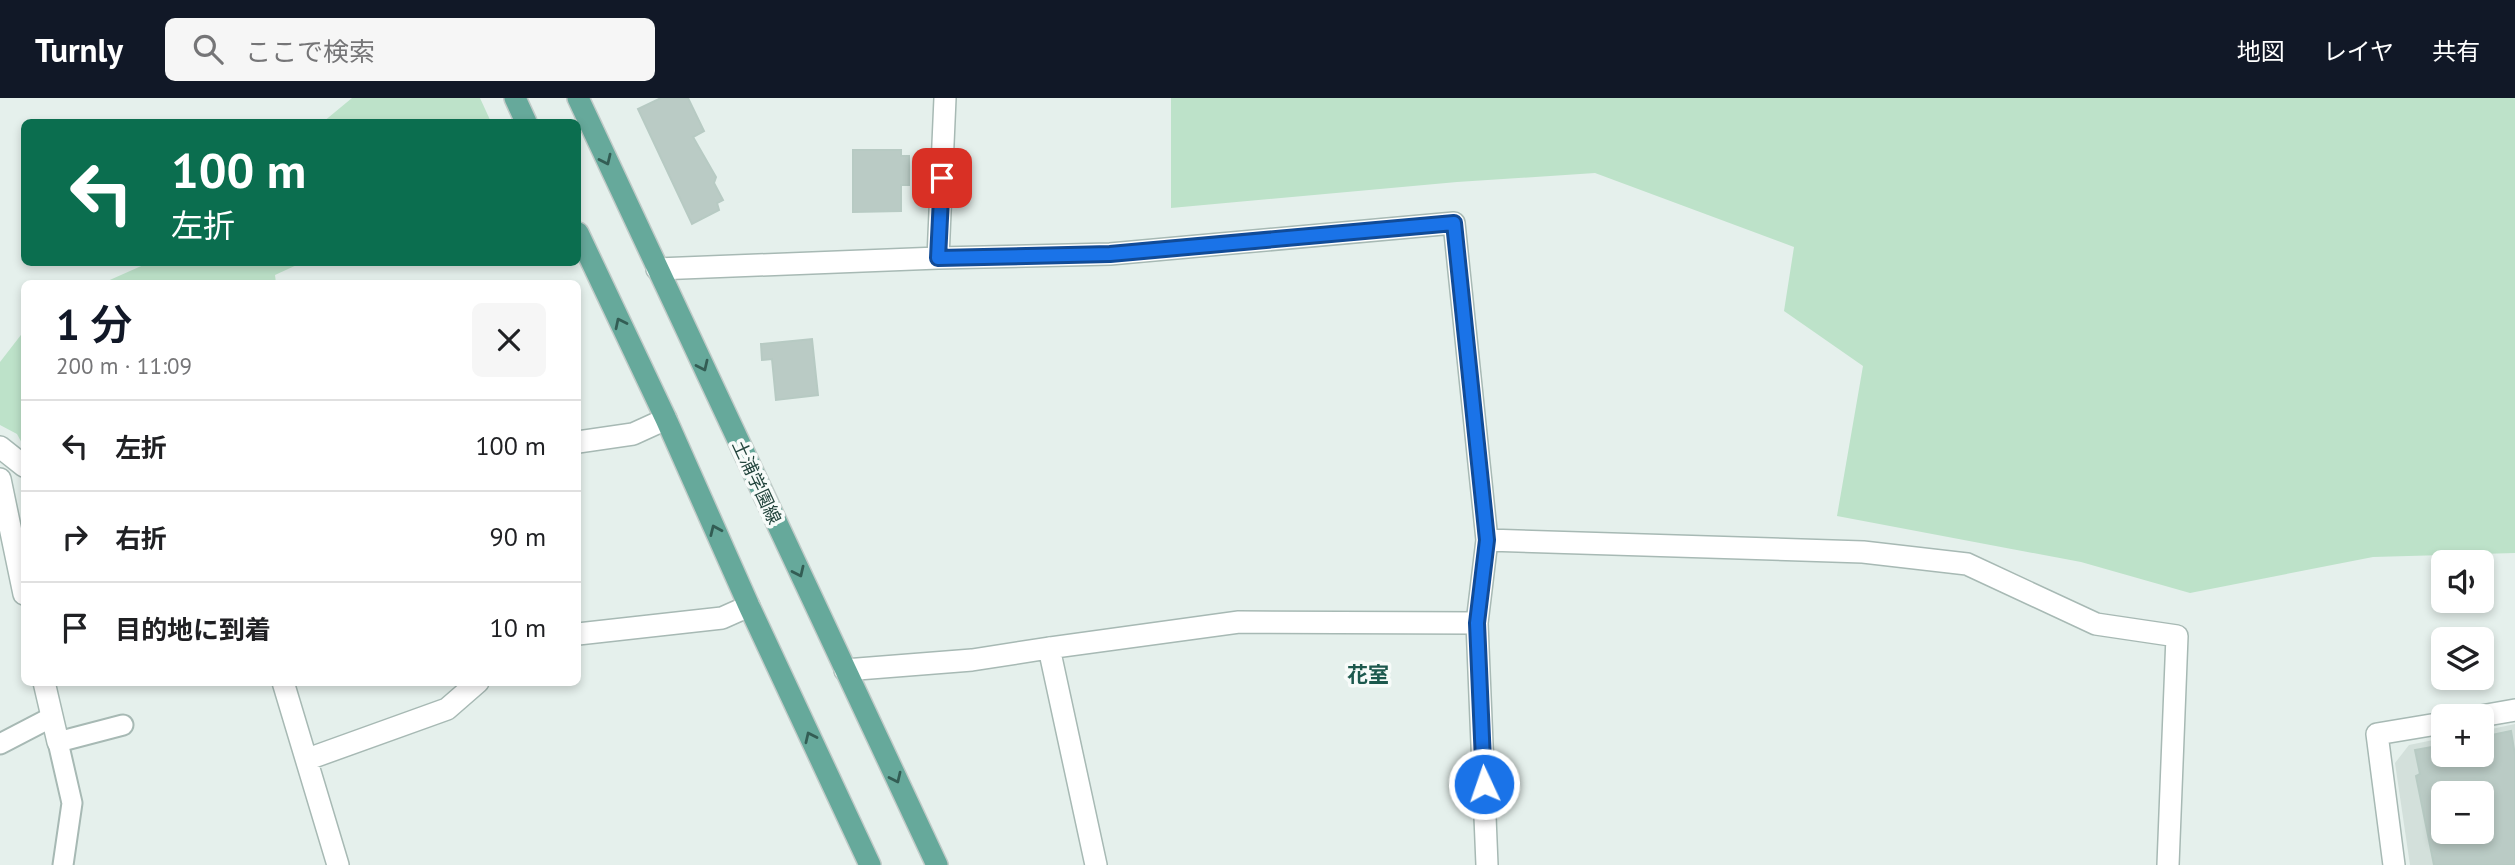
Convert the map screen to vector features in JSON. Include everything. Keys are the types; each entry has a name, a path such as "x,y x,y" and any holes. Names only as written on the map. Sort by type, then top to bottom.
{"main road":[{"path":"515,98 525,119"},
{"name":"土浦学園線","path":"578,98 937,865"},
{"path":"581,239 870,865"}],"street":[{"path":"938,258 946,98"},
{"path":"657,269 1110,254 1454,223 1487,540 1477,623 1487,865"},
{"path":"581,442 634,434 666,419"},
{"path":"0,447 21,464"},
{"path":"0,479 21,580"},
{"path":"1487,540 1863,552 1967,564 2096,624 2178,636 2168,865"},
{"path":"581,634 722,618 749,606"},
{"path":"845,670 972,660 1239,622 1477,623"},
{"path":"1049,648 1096,865"},
{"path":"45,686 58,742"},
{"path":"284,686 338,865"},
{"path":"308,759 447,709 473,686"},
{"path":"2494,714 2515,710"},
{"path":"2394,865 2377,734 2431,725"}],"lane":[{"path":"0,744 51,717"},
{"path":"63,865 72,803 58,742 123,725"}],"shaded area":[{"path":"2515,724 2515,865 2410,865 2395,763 2409,745 2431,740 2431,767 2494,767 2494,728"}],"green space":[{"path":"352,98 480,98 490,119 327,119"},
{"path":"1171,98 2515,98 2515,553 2494,554 2494,550 2431,550 2431,555 2373,557 2190,593 2081,562 1837,516 1863,366 1784,311 1794,247 1595,173 1457,182 1171,208"},
{"path":"141,266 294,266 275,275 276,280 110,280"},
{"path":"21,335 21,441 17,434 0,425 0,362"}],"building":[{"path":"661,98 688,98 704,131 693,137 716,177 714,183 723,200 717,203 719,210 692,224 638,109"},
{"path":"853,150 901,150 901,156 909,156 909,185 901,185 901,211 853,212"},
{"path":"812,339 818,395 776,400 772,359 762,360 761,344"},
{"path":"2511,731 2515,755 2515,865 2434,865 2416,776 2420,774 2415,750 2431,747 2431,767 2494,767 2494,735"}],"district":[{"name":"花室","path":"1368,674"}],"route":[{"path":"942,178 938,258 1110,254 1454,223 1487,540 1477,623 1484,784"}]}
